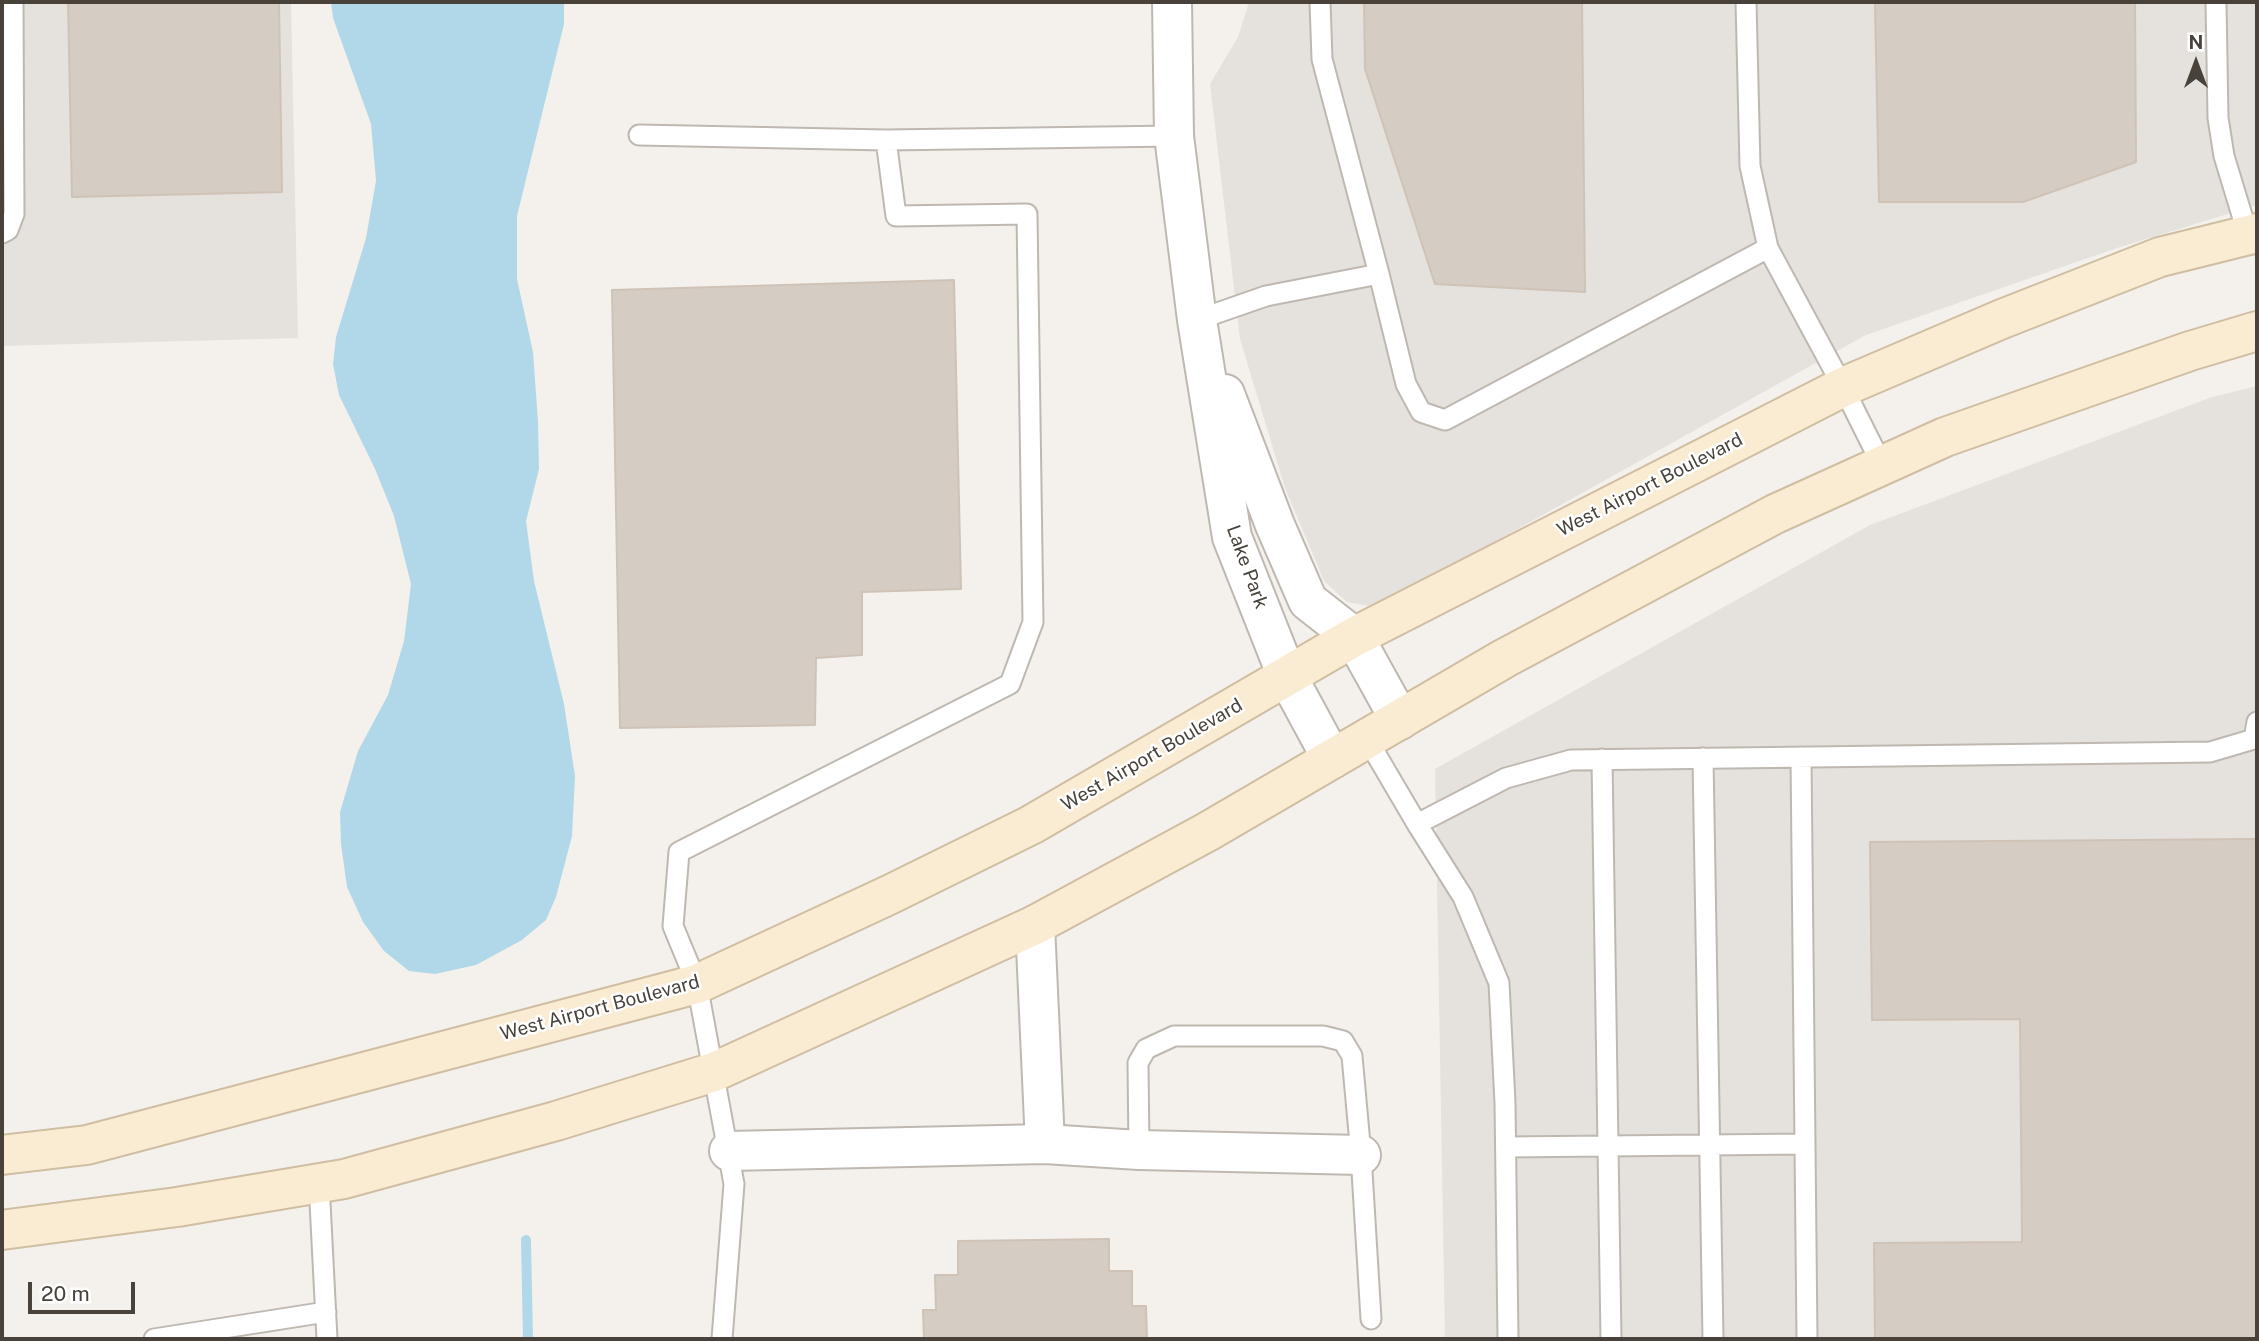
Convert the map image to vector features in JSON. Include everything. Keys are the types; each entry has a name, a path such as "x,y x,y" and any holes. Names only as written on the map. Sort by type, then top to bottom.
{"main road":[{"name":"West Airport Boulevard","path":"2,1155 87,1145 697,984 889,895 1031,825 1354,637 1843,387 2002,319 2160,257 2253,234"},
{"path":"2,1230 177,1207 344,1179 556,1121 714,1072 1035,925 1207,832 1505,658 1775,514 1945,437 2190,351 2257,331"}],"street":[{"name":"Lake Park","path":"1172,2 1174,136 1197,320 1232,537 1287,676 1332,759"},
{"name":"Lake Park","path":"1197,320 1275,525 1308,601 1354,637 1400,720"},
{"path":"1035,925 1045,1144"},
{"path":"729,1151 1045,1144 1139,1150 1361,1155"}],"lane":[{"path":"2,233 8,230 14,214 8,153 13,2"},
{"path":"1320,2 1322,59 1406,384 1421,412 1445,420 1768,248"},
{"path":"1746,2 1749,166 1768,248 1882,465"},
{"path":"2216,2 2218,118 2224,156 2253,234"},
{"path":"639,135 886,139 1174,136"},
{"path":"723,1339 734,1184 697,984 673,926 679,852 1010,684 1033,622 1027,214 896,216 886,139"},
{"path":"1197,320 1266,296 1379,274"},
{"path":"1417,824 1506,778 1572,760 2210,752 2254,738 2257,722"},
{"path":"1367,739 1463,897 1499,984 1506,1147 1508,1339"},
{"path":"1801,757 1807,1339"},
{"path":"1703,758 1713,1339"},
{"path":"1602,759 1611,1339"},
{"path":"1139,1150 1138,1063 1146,1049 1174,1036 1323,1036 1343,1041 1352,1056 1371,1319"},
{"path":"1506,1147 1805,1144"},
{"path":"319,1183 327,1339"},
{"path":"154,1339 326,1312"}],"shaded area":[{"path":"2,2 291,2 298,338 2,346"},
{"path":"1249,2 2257,2 2257,205 2117,248 1866,335 1460,561 1403,597 1376,607 1347,602 1324,581 1285,488 1240,339 1210,84 1238,37"},
{"path":"2257,386 2257,1339 1445,1339 1435,769 1870,525 2212,397"}],"water":[{"path":"331,2 564,2 564,24 517,216 517,279 533,352 538,421 539,469 526,521 534,581 564,704 575,776 572,836 556,897 546,920 522,940 476,965 435,974 409,971 384,951 363,922 347,887 341,844 340,812 358,751 388,695 404,641 411,584 394,516 375,469 339,395 333,364 336,337 366,238 376,181 371,124 333,18"}],"building":[{"path":"68,2 279,2 282,192 72,197"},
{"path":"1364,2 1582,2 1585,292 1435,284 1365,69"},
{"path":"1875,2 2135,2 2136,162 2023,202 1879,202"},
{"path":"954,280 961,589 862,592 862,655 816,658 815,725 620,728 612,290"},
{"path":"2257,839 2257,1339 1875,1339 1874,1243 2022,1242 2020,1019 1872,1020 1870,842"},
{"path":"1109,1239 1109,1271 1132,1271 1132,1306 1146,1306 1147,1339 924,1339 923,1310 936,1310 935,1275 958,1275 958,1241"}],"waterway":[{"path":"526,1240 528,1339"}]}
